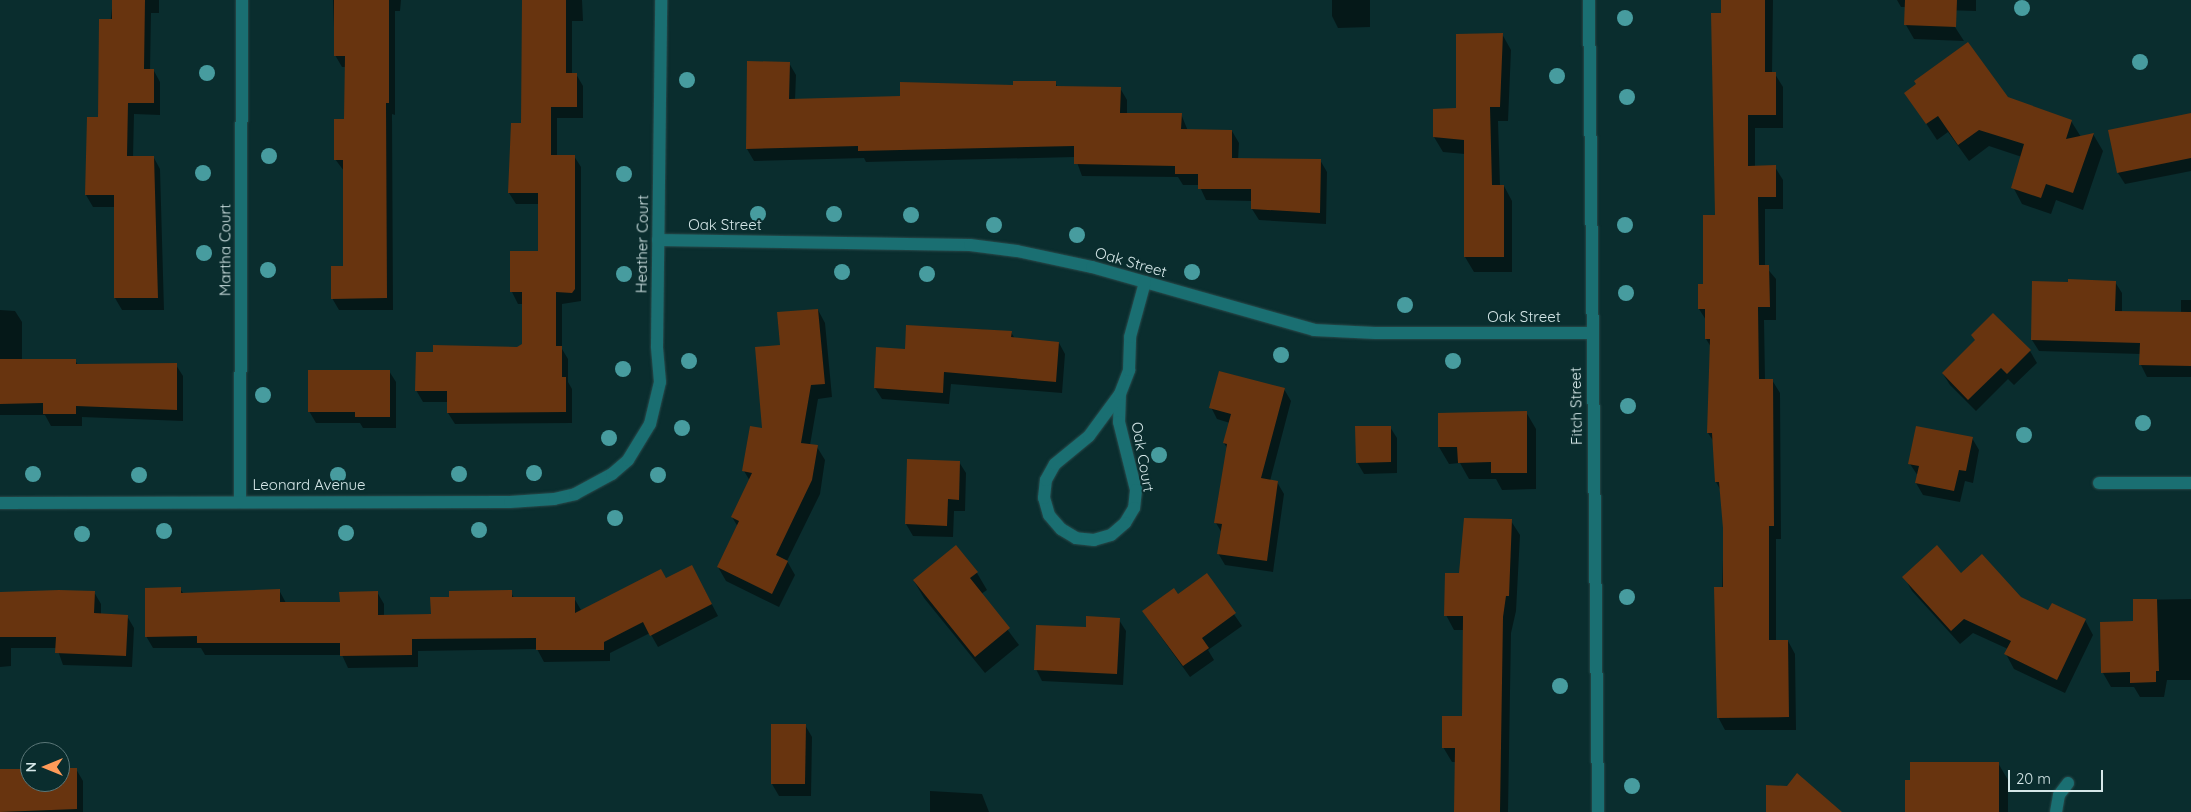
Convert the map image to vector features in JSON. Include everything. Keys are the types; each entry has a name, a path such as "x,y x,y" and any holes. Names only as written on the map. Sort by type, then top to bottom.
{"street":[{"name":"Martha Court","path":"240,501 242,0"},
{"name":"Heather Court","path":"612,474 640,443 657,403 660,382 658,240 660,0"},
{"name":"Fitch Street","path":"1589,0 1591,333 1598,812"},
{"name":"Oak Street","path":"658,240 970,245 1054,258 1314,330 1375,333 1591,333"},
{"name":"Oak Court","path":"1120,394 1119,422 1136,490 1134,508 1126,523 1111,535 1094,540 1076,538 1061,529 1049,515 1044,498 1046,480 1054,464 1089,436 1120,394 1129,370 1130,336 1145,282"},
{"name":"Leonard Avenue","path":"0,503 554,500 588,489 612,474"},
{"path":"2099,483 2191,483"},
{"path":"2056,812 2059,795 2068,782"}],"building":[{"path":"112,0 145,0 144,69 154,69 154,103 128,103 127,156 154,156 158,298 114,298 114,195 85,195 87,117 98,117 99,19 112,19"},
{"path":"334,0 389,0 389,103 386,103 387,298 331,299 331,266 343,266 343,160 334,160 334,119 344,119 345,56 334,56"},
{"path":"522,0 566,0 566,73 577,73 577,107 551,107 551,155 575,155 575,289 572,293 556,292 556,346 562,346 562,377 566,377 566,412 447,413 447,391 415,391 416,352 433,352 433,345 517,347 522,344 522,292 510,292 510,251 538,251 538,193 508,193 511,123 521,123"},
{"path":"1721,0 1765,0 1765,72 1776,72 1776,115 1748,115 1748,166 1776,165 1776,197 1758,197 1759,265 1769,265 1770,307 1758,307 1759,379 1773,379 1774,526 1769,526 1769,640 1788,640 1789,717 1717,718 1714,587 1723,587 1723,528 1719,482 1715,482 1712,433 1707,433 1710,339 1705,339 1705,309 1698,309 1698,284 1703,284 1703,215 1715,215 1711,13 1721,13"},
{"path":"1905,0 1957,0 1956,27 1904,25"},
{"path":"1503,33 1500,107 1490,107 1492,185 1504,185 1504,257 1464,257 1464,140 1433,137 1433,109 1456,108 1456,34"},
{"path":"1968,42 2008,97 2072,120 2066,139 2094,133 2073,193 2046,184 2041,198 2011,188 2024,144 1979,130 1958,145 1938,116 1926,124 1904,93 1916,84 1914,81"},
{"path":"747,61 790,62 789,99 900,96 900,82 1013,85 1013,81 1056,81 1056,86 1121,87 1120,113 1182,113 1181,129 1232,130 1232,158 1321,159 1320,213 1251,209 1251,189 1198,189 1198,174 1175,174 1175,166 1074,164 1074,146 858,151 858,146 746,149"},
{"path":"2191,113 2191,158 2117,173 2108,130"},
{"path":"2068,279 2116,281 2115,311 2191,312 2191,366 2139,365 2140,343 2031,340 2032,281 2068,282"},
{"path":"818,309 825,384 811,385 801,443 818,445 812,480 776,555 788,561 772,594 717,567 739,521 731,517 752,473 742,471 750,426 762,428 755,347 780,345 777,312"},
{"path":"1993,313 2031,350 2007,374 2001,368 1968,400 1942,373 1975,340 1971,335"},
{"path":"906,325 1012,331 1011,337 1059,342 1056,382 944,372 943,393 874,388 876,347 905,349"},
{"path":"0,359 76,359 76,364 177,363 177,410 76,406 76,414 43,414 43,403 0,404"},
{"path":"308,370 390,370 390,417 355,417 355,412 308,412"},
{"path":"1219,371 1285,388 1261,478 1278,481 1267,561 1217,554 1222,524 1214,523 1227,444 1223,443 1231,414 1209,408"},
{"path":"1527,411 1527,473 1491,473 1491,462 1458,463 1457,447 1438,447 1438,413"},
{"path":"1355,426 1391,426 1391,462 1356,463"},
{"path":"1916,426 1973,437 1966,471 1959,470 1954,491 1915,483 1919,466 1908,464"},
{"path":"907,459 960,461 959,500 948,499 947,526 905,524"},
{"path":"1464,518 1512,519 1509,596 1506,596 1503,617 1500,812 1454,812 1455,748 1442,748 1442,716 1462,716 1463,616 1444,616 1445,573 1459,573"},
{"path":"956,545 978,572 970,578 1010,628 975,657 913,580"},
{"path":"1937,545 1961,573 1982,554 2021,597 2048,610 2052,603 2086,619 2057,680 2004,654 2011,641 1964,619 1951,631 1902,577"},
{"path":"692,565 712,604 650,636 643,622 604,642 604,650 536,650 536,638 412,639 412,655 340,656 340,643 197,643 197,636 145,637 145,588 181,587 181,593 280,589 280,602 340,602 339,592 378,591 378,615 431,614 430,597 449,597 449,591 512,590 512,597 575,597 575,613 661,569 666,578"},
{"path":"1207,573 1236,613 1202,638 1209,648 1183,666 1142,611 1174,588 1178,594"},
{"path":"95,591 94,613 128,615 126,656 55,653 56,637 0,637 0,592"},
{"path":"2133,599 2157,599 2159,671 2156,671 2156,682 2130,683 2130,672 2101,673 2100,622 2133,621"},
{"path":"1086,616 1120,618 1117,674 1034,670 1036,625 1086,627"},
{"path":"771,724 806,724 805,784 771,784"},
{"path":"1910,762 1999,762 1999,812 1905,812 1905,780 1910,780"},
{"path":"70,768 77,768 77,809 0,812 0,769 20,769 20,792 70,792"},
{"path":"1797,773 1842,812 1766,812 1766,785 1787,786"}]}
